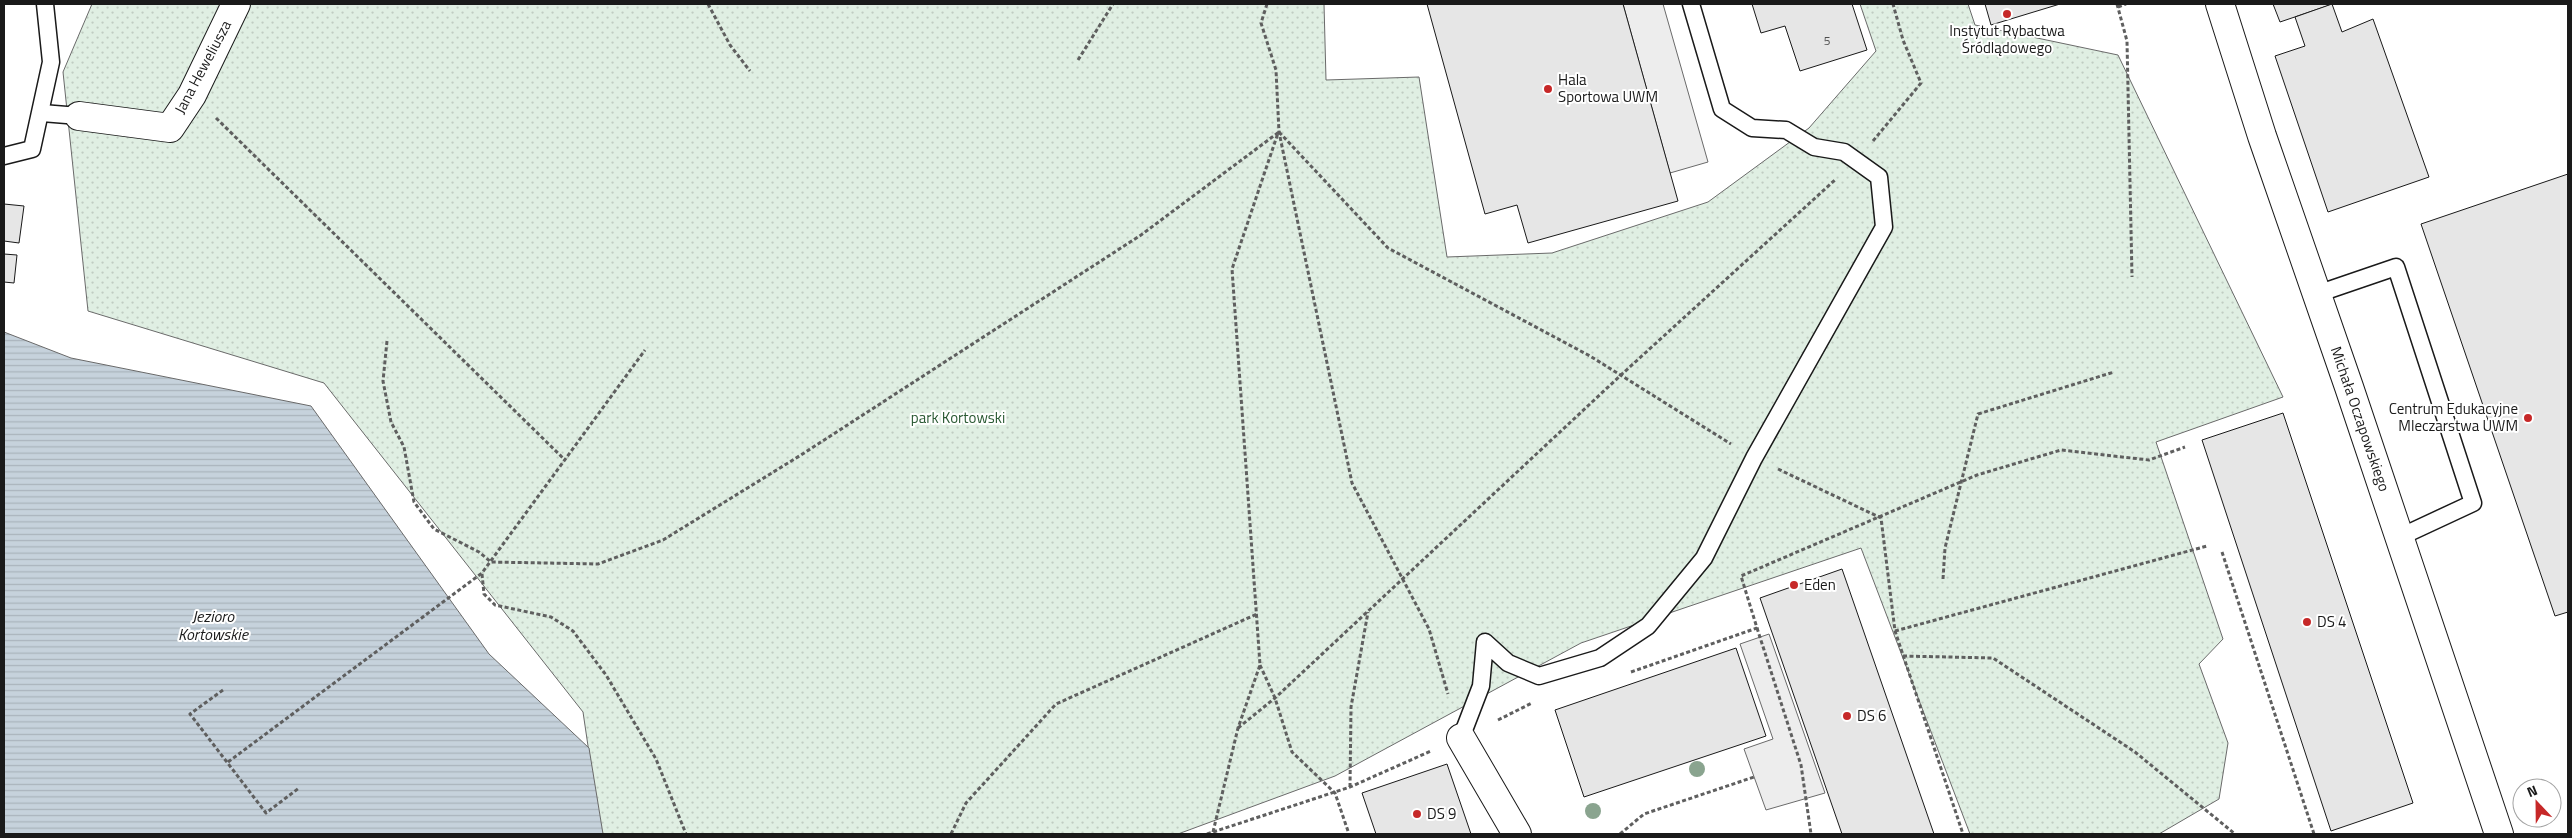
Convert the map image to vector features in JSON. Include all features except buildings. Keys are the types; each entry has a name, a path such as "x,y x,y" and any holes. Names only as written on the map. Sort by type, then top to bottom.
{"street":[{"name":"Jana Heweliusza","path":"79,116 170,128 192,94 236,4"},
{"name":"Michała Oczapowskiego","path":"2220,4 2262,136 2400,537 2499,834"},
{"path":"1461,738 1517,834"}],"lane":[{"path":"4,156 32,149 42,113 51,62 45,4"},
{"path":"1461,738 1480,686 1485,642 1508,663 1539,676 1600,658 1648,626 1704,558 1754,458 1884,228 1879,177 1856,160 1844,152 1814,147 1786,130 1752,128 1722,109 1691,4"},
{"path":"42,113 79,116"},
{"path":"2317,294 2396,267 2472,503 2400,537"}],"path":[{"path":"708,4 730,45 750,71"},
{"path":"1078,60 1113,4"},
{"path":"1267,4 1261,23 1276,70 1279,132 1352,483 1429,629 1461,738"},
{"path":"1238,728 1275,698 1621,375 1856,160 1920,83 1903,40 1893,4"},
{"path":"2126,4 2117,5 2128,41 2132,277"},
{"path":"192,94 565,460"},
{"path":"1279,132 1388,248 1621,375 1754,458 1881,518"},
{"path":"387,341 383,380 391,422 404,447 414,502 434,529 479,552 492,562 598,564 663,540 801,455 1141,235 1279,132"},
{"path":"1279,132 1232,269 1260,664 1275,698 1292,752 1335,793 1350,834"},
{"path":"228,762 482,573 492,562 645,350"},
{"path":"1943,579 1946,548 1978,414 2114,372"},
{"path":"1811,834 1801,765 1741,576 1881,518 1977,475 2061,450 2149,460 2185,447"},
{"path":"1881,518 1895,631 1963,834"},
{"path":"1895,631 2206,546"},
{"path":"2222,552 2314,834"},
{"path":"482,573 484,594 494,605 551,617 573,630 606,675 656,759 686,834"},
{"path":"1350,787 1350,707 1368,611"},
{"path":"951,834 966,803 1056,704 1257,614"},
{"path":"1627,674 1757,628"},
{"path":"1903,656 1993,658 2135,752 2235,834"},
{"path":"1213,832 1238,728 1260,664"},
{"path":"223,690 190,714 266,813 299,788"},
{"path":"1207,834 1350,787 1461,738 1536,701"},
{"path":"1620,834 1644,814 1754,776"}],"green space":[{"name":"park Kortowski","path":"92,4 1324,4 1326,80 1419,77 1447,257 1552,253 1708,202 1809,128 1876,51 1860,4 1968,4 1975,25 2118,55 2283,397 2156,442 2223,639 2199,664 2228,743 2219,799 2159,834 1970,834 1861,548 1581,643 1335,776 1178,834 601,834 583,712 324,383 88,311 63,72"}],"shaded area":[{"path":"1623,4 1663,4 1708,162 1670,173"},
{"path":"1769,634 1825,793 1766,810 1744,749 1773,739 1740,644"}],"water":[{"name":"Jezioro Kortowskie","path":"4,332 71,358 311,406 489,654 589,748 603,834 4,834"}],"place":[{"name":"Instytut Rybactwa Śródlądowego","path":"2007,14"},
{"name":"Hala Sportowa UWM","path":"1548,89"},
{"name":"Centrum Edukacyjne Mleczarstwa UWM","path":"2528,418"},
{"name":"Eden","path":"1794,585"},
{"name":"DS 4","path":"2307,622"},
{"name":"DS 6","path":"1847,716"},
{"name":"DS 9","path":"1417,814"}]}
